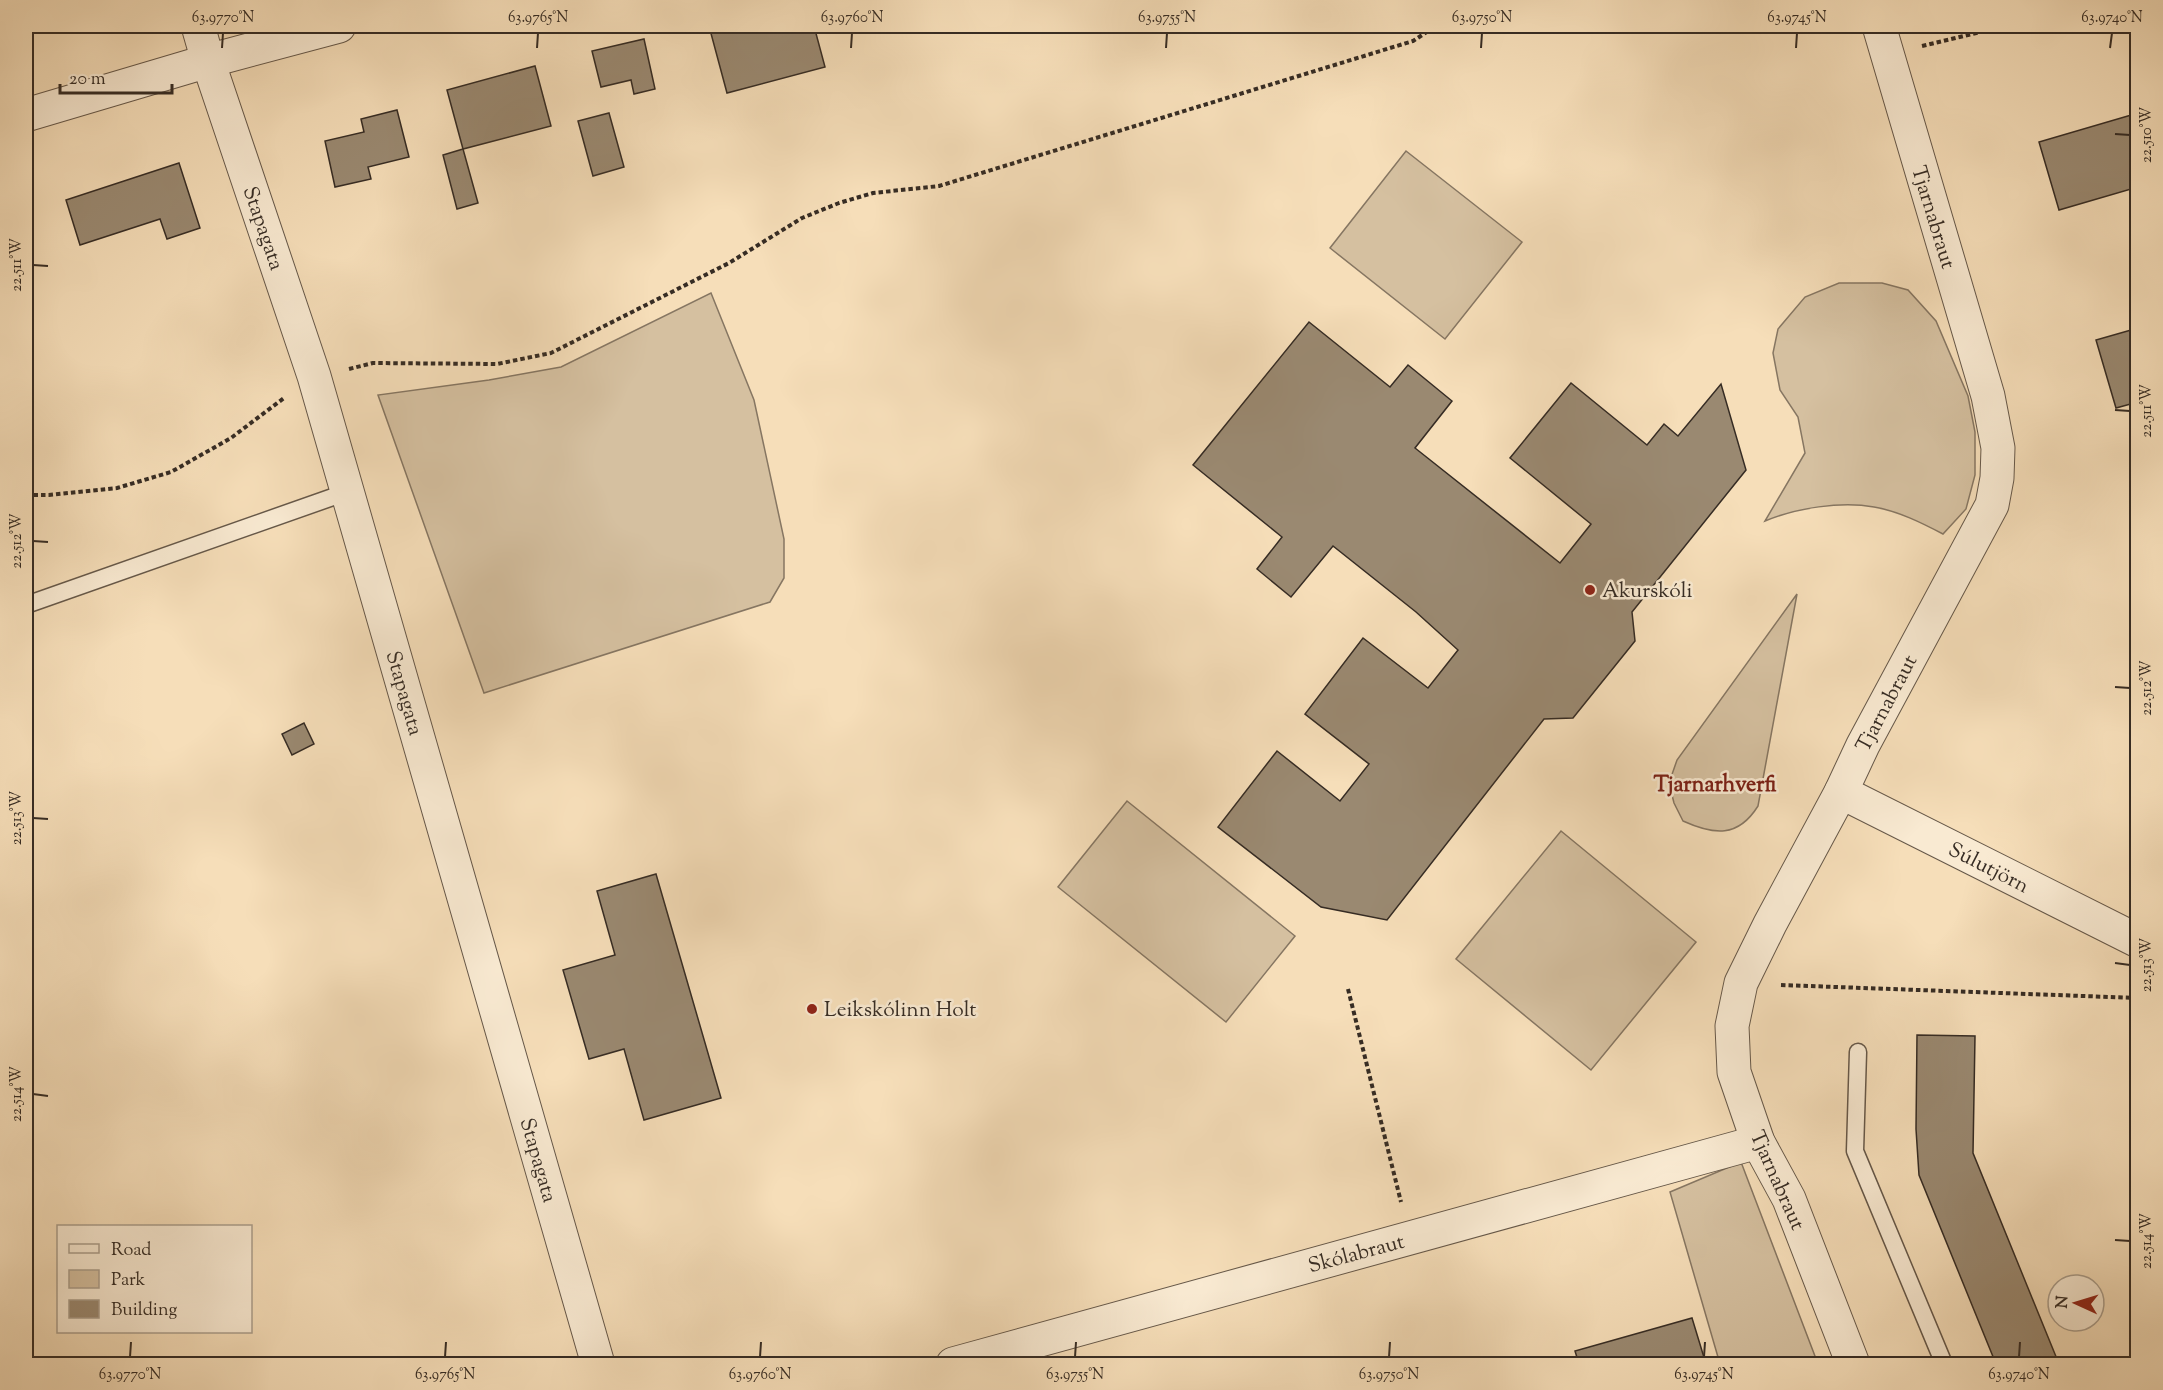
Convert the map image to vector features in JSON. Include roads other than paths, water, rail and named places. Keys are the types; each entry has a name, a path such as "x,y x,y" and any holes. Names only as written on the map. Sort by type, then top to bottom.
{"street":[{"name":"Stapagata","path":"198,26 314,376 598,1365"},
{"path":"26,115 208,61 339,26"},
{"name":"Tjarnabraut","path":"1853,1365 1789,1199 1758,1142 1734,1072 1732,1026 1741,983 1841,792 1863,745 1992,505 1997,478 1998,448 1988,396 1883,40"},
{"name":"Súlutjörn","path":"1841,792 2138,941"},
{"name":"Skólabraut","path":"953,1365 1758,1142"}],"lane":[{"path":"26,605 347,492"},
{"path":"1858,1052 1855,1151 1944,1365"}],"place":[{"name":"Akurskóli","path":"1590,590"},
{"name":"Leikskólinn Holt","path":"812,1009"}],"district":[{"name":"Tjarnarhverfi","path":"1715,783"}]}
